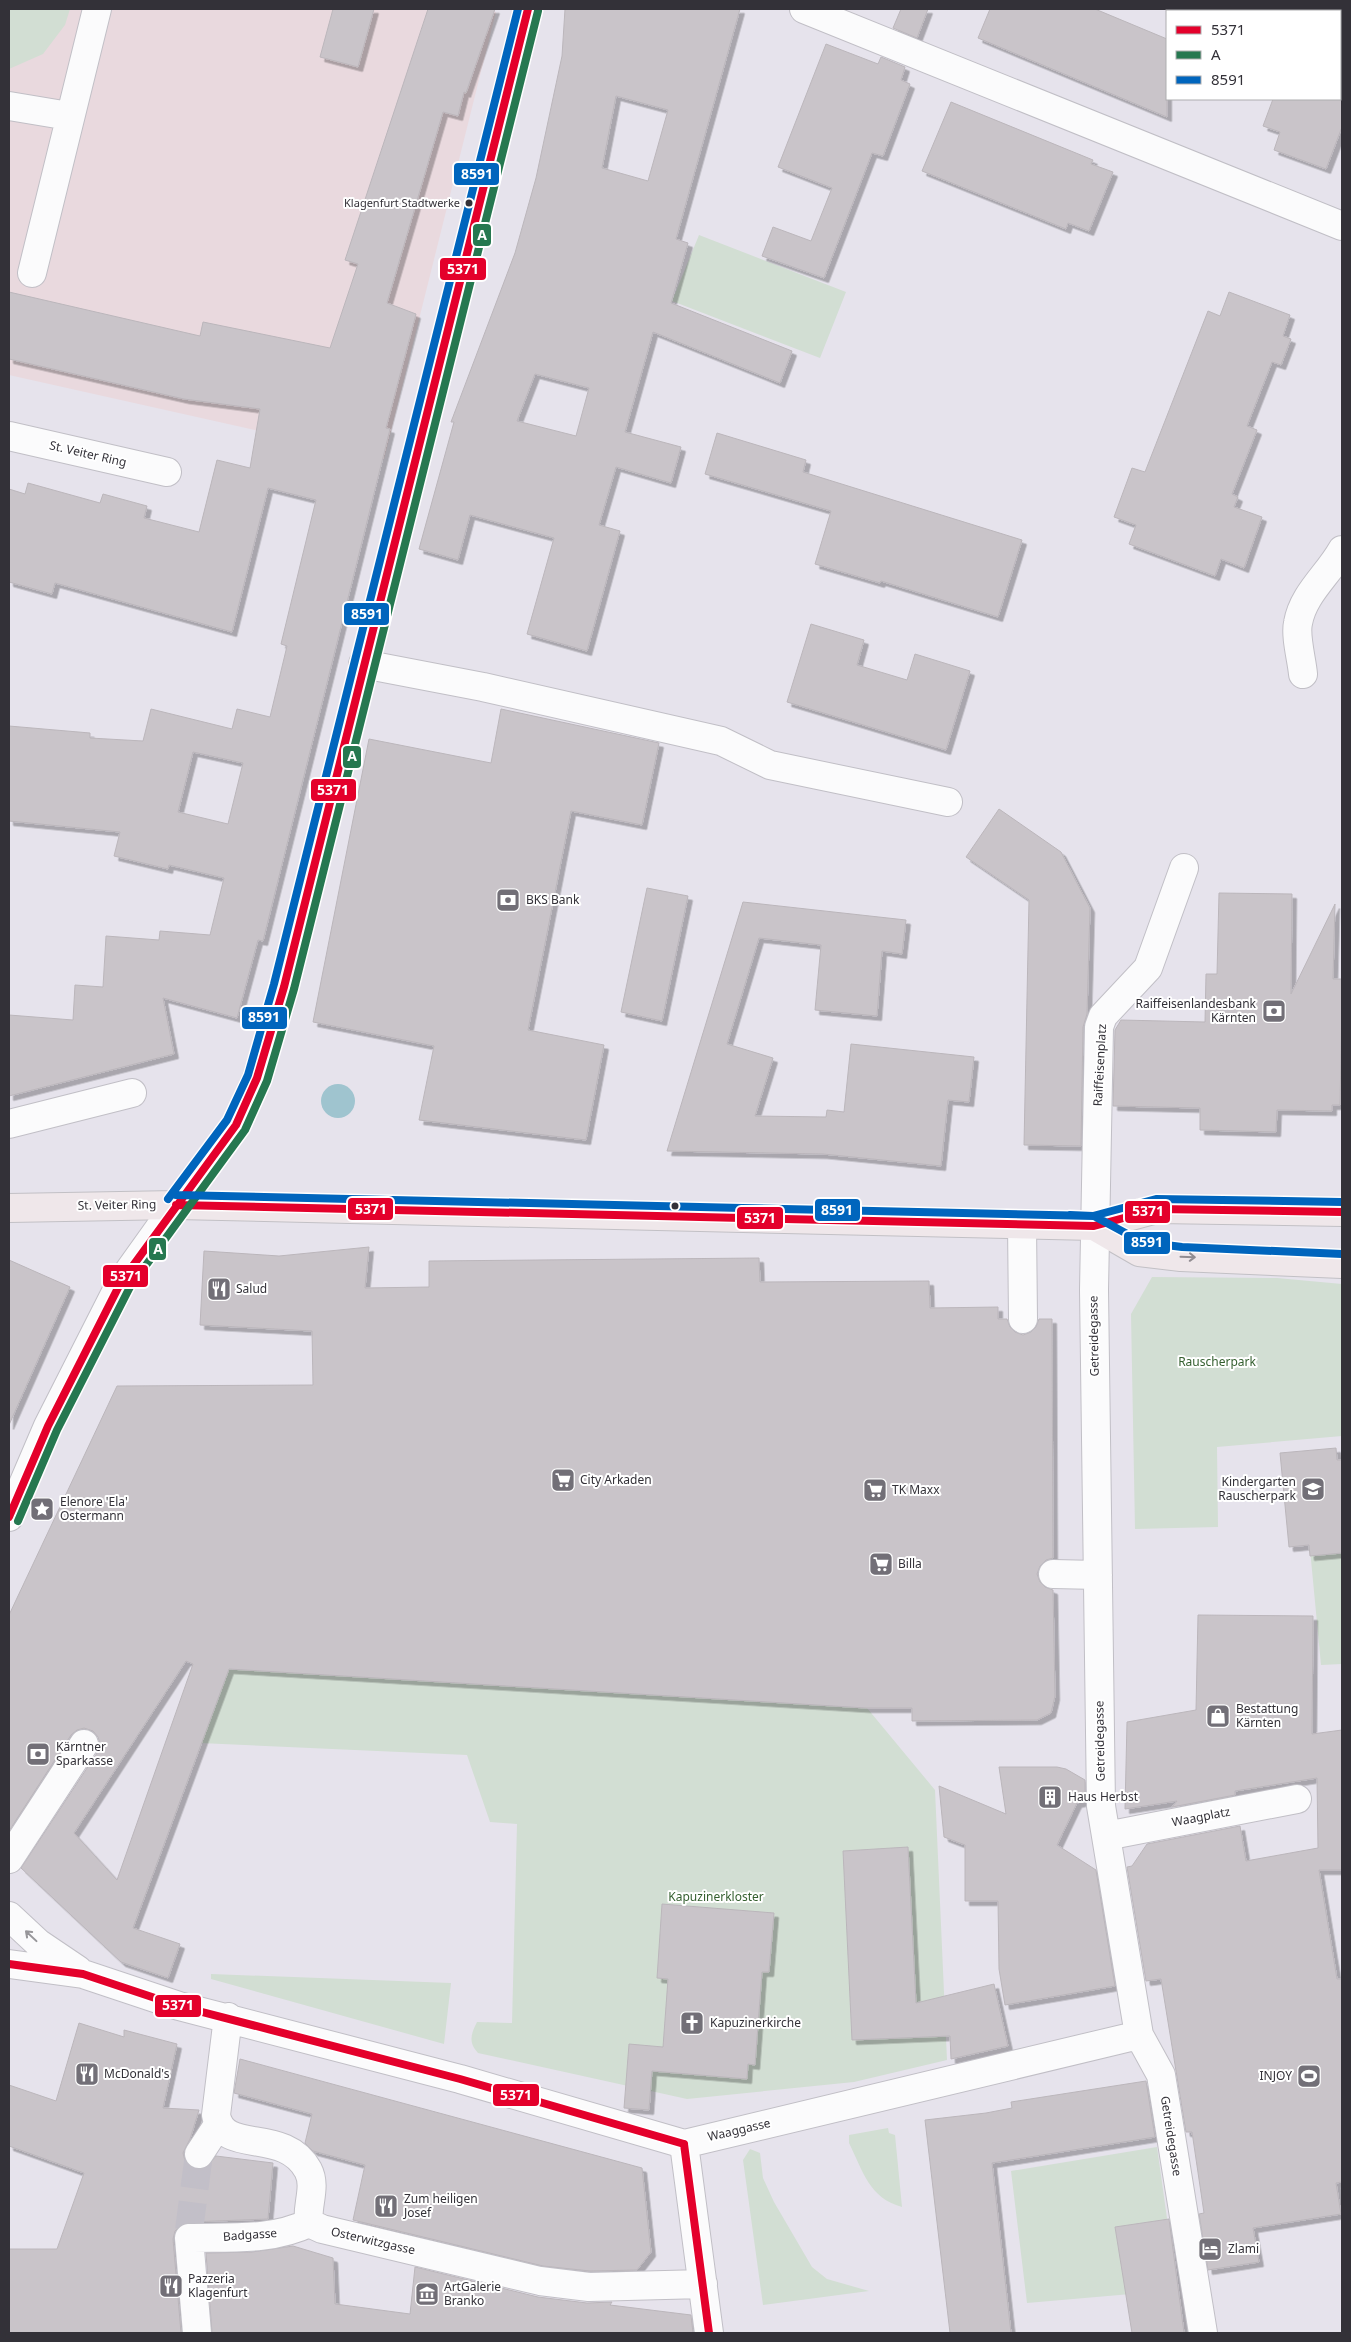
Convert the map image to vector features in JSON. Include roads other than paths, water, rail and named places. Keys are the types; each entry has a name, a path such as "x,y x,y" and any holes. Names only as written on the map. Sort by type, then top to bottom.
{"main road":[{"path":"176,1205 236,1125 257,1078 284,987 363,664 528,9"},
{"name":"St. Veiter Ring","path":"9,1208 176,1205 1094,1226 1158,1209 1342,1212"},
{"name":"St. Veiter Ring","path":"1094,1226 1139,1252 1181,1257 1342,1264"}],"street":[{"path":"32,273 69,116 97,9"},
{"path":"804,9 1342,226"},
{"path":"9,106 69,116"},
{"name":"St. Veiter Ring","path":"9,436 167,472"},
{"path":"1303,674 1297,624 1312,589 1334,566 1342,550"},
{"path":"363,664 483,687 721,741 770,765 948,802"},
{"name":"Raiffeisenplatz","path":"1094,1226 1099,1027 1103,1016 1148,968 1184,868"},
{"path":"9,1124 132,1093"},
{"path":"9,1517 48,1426 121,1282 176,1205"},
{"path":"1022,1224 1023,1319"},
{"name":"Getreidegasse","path":"1094,1226 1101,1806 1139,2035 1161,2075 1203,2333"},
{"path":"1053,1574 1098,1575"},
{"path":"9,1859 84,1744"},
{"name":"Waagplatz","path":"1106,1836 1297,1799"},
{"path":"9,1916 38,1943 83,1974"},
{"path":"9,1964 83,1974"},
{"name":"Waaggasse","path":"83,1974 179,2006 228,2017 460,2080 684,2144 1139,2035"},
{"path":"228,2017 216,2115 218,2125 226,2133 238,2138 277,2144 293,2152 308,2170 312,2185 308,2213 309,2223"},
{"path":"199,2154 218,2125"},
{"path":"684,2144 709,2333"},
{"name":"Badgasse","path":"197,2333 189,2234 272,2236 294,2231 309,2223"},
{"name":"Osterwitzgasse","path":"309,2223 322,2229 540,2281 589,2287 703,2284"}],"water":[{"path":"338,1084 345,1085 350,1089 354,1094 354,1108 350,1113 345,1117 338,1118 331,1117 326,1113 322,1108 321,1101 322,1094 326,1089 331,1085"}],"tunnel":[{"path":"189,2230 199,2154"}],"place":[{"name":"Klagenfurt Stadtwerke","path":"469,203"},
{"name":"BKS Bank","path":"508,900"},
{"name":"Raiffeisenlandesbank Kärnten","path":"1274,1011"},
{"name":"Salud","path":"219,1289"},
{"name":"City Arkaden","path":"563,1480"},
{"name":"Kindergarten Rauscherpark","path":"1313,1489"},
{"name":"TK Maxx","path":"875,1490"},
{"name":"Elenore 'Ela' Ostermann","path":"42,1509"},
{"name":"Billa","path":"881,1564"},
{"name":"Bestattung Kärnten","path":"1218,1716"},
{"name":"Kärntner Sparkasse","path":"38,1754"},
{"name":"Haus Herbst","path":"1050,1797"},
{"name":"Kapuzinerkirche","path":"692,2023"},
{"name":"McDonald's","path":"87,2074"},
{"name":"INJOY","path":"1309,2076"},
{"name":"Zum heiligen Josef","path":"386,2206"},
{"name":"Zlami","path":"1210,2249"},
{"name":"Pazzeria Klagenfurt","path":"171,2286"},
{"name":"ArtGalerie Branko","path":"427,2294"}],"park label":[{"name":"Rauscherpark","path":"1217,1362"},
{"name":"Kapuzinerkloster","path":"716,1897"}]}
